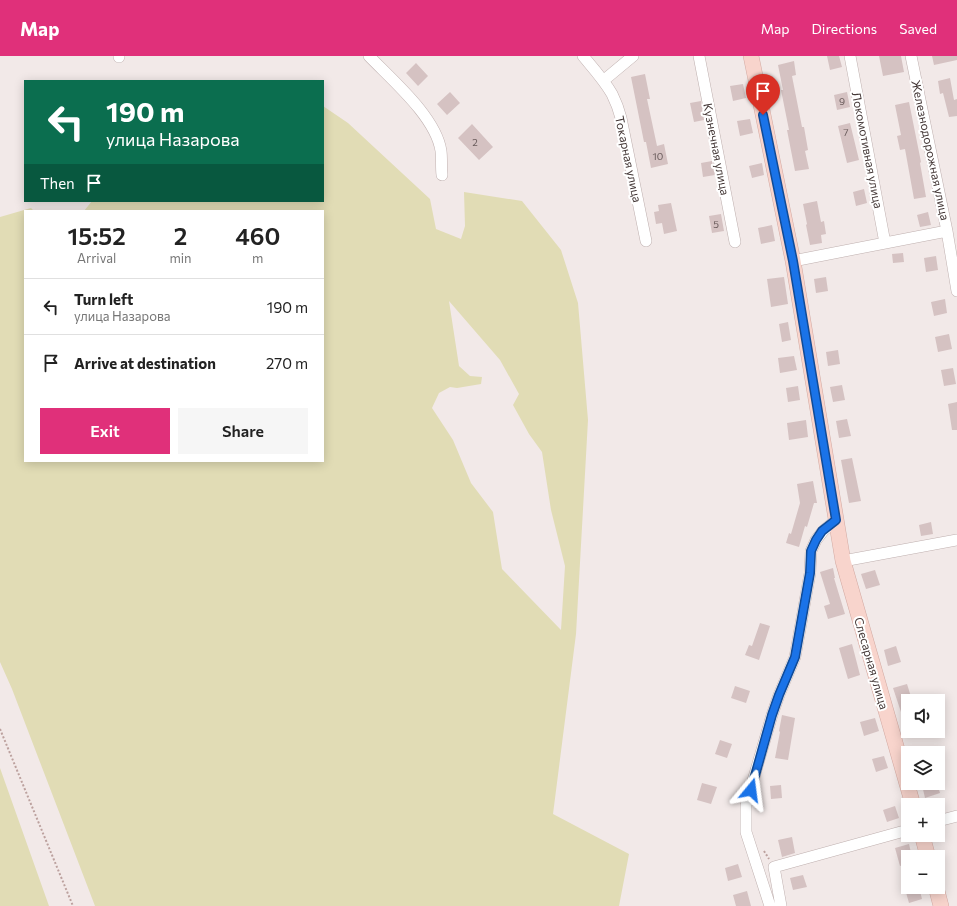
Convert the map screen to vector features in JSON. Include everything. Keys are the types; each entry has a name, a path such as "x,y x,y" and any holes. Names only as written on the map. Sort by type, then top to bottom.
{"street":[{"path":"369,56 415,103 434,128 441,150 442,175"},
{"name":"Токарная улица","path":"583,56 612,94 617,106 621,118 646,241"},
{"path":"603,81 633,56"},
{"name":"Кузнечная улица","path":"700,56 735,242"},
{"name":"Слесарная улица","path":"751,56 793,261 843,561 911,798"},
{"name":"Локомотивная улица","path":"850,56 885,243"},
{"name":"Железнодорожная улица","path":"911,56 947,231 957,291"},
{"path":"793,261 947,231"},
{"path":"770,906 746,832 746,805 772,715 795,657 810,573 811,551 822,531 836,520"},
{"path":"843,561 957,540"},
{"path":"945,819 957,816"},
{"path":"781,906 774,867 901,832"},
{"path":"938,894 941,906"}],"path":[{"path":"0,728 72,906"}],"shaded area":[{"path":"324,107 348,123 430,199 436,229 461,239 465,226 464,192 522,201 561,250 578,303 588,420 576,634 553,814 629,854 619,906 95,906 12,689 0,662 0,217 24,210 24,462 324,462 324,210 85,210 91,202 324,202","holes":["449,301 500,360 519,394 513,405 529,434 542,452 551,510 565,566 561,630 502,569 493,512 471,483 453,440 432,408 439,393 450,387 457,388 481,384 482,377 470,376 459,366"]},
{"path":"0,768 49,906 0,906"}],"building":[{"path":"827,56 839,56 842,67 830,70"},
{"path":"879,56 901,56 904,72 883,76"},
{"path":"932,56 957,56 957,60 934,65"},
{"path":"794,61 796,75 792,76 802,127 804,127 808,150 805,151 809,169 795,171 787,130 789,130 781,90 783,90 778,65"},
{"path":"416,63 428,76 418,86 406,73"},
{"path":"645,74 650,99 647,99 657,146 664,144 668,164 651,168 646,142 644,142 631,77"},
{"path":"950,78 954,100 957,99 957,116 949,117 943,93 940,94 938,81"},
{"path":"743,84 746,98 733,101 730,86"},
{"path":"450,92 460,103 447,115 437,104"},
{"path":"847,92 850,107 837,110 834,95"},
{"path":"701,101 704,120 694,122 690,103"},
{"path":"909,102 921,162 926,197 914,199 905,149 900,150 897,136 901,135 895,105"},
{"path":"750,119 753,133 740,136 737,121"},
{"path":"850,123 859,160 847,163 838,126"},
{"path":"472,124 493,147 479,160 458,138"},
{"path":"712,161 715,175 703,177 701,163"},
{"path":"762,163 764,175 752,178 749,166"},
{"path":"864,189 867,203 856,206 853,192"},
{"path":"817,201 821,222 824,221 826,234 821,235 822,243 810,245 803,204"},
{"path":"671,203 677,231 664,234 662,223 656,224 654,212 659,211 658,205"},
{"path":"928,212 931,225 920,227 917,215"},
{"path":"721,214 724,231 712,233 709,216"},
{"path":"772,225 775,241 761,244 758,228"},
{"path":"903,253 904,262 893,263 892,254"},
{"path":"936,256 938,270 926,272 924,258"},
{"path":"784,277 788,304 771,307 767,279"},
{"path":"826,277 828,291 816,293 814,279"},
{"path":"945,299 947,313 934,316 931,302"},
{"path":"788,322 791,340 782,342 779,324"},
{"path":"949,334 952,349 938,352 935,337"},
{"path":"838,350 840,364 828,366 826,352"},
{"path":"794,356 797,370 780,373 778,358"},
{"path":"953,368 956,384 944,386 941,370"},
{"path":"842,385 845,400 833,402 830,387"},
{"path":"798,386 800,400 788,402 786,388"},
{"path":"957,402 957,430 952,430 948,404"},
{"path":"847,419 851,436 839,438 836,421"},
{"path":"806,420 808,437 789,440 787,423"},
{"path":"852,458 861,501 849,503 841,460"},
{"path":"813,481 817,503 814,503 799,547 786,543 789,533 791,534 800,503 797,484"},
{"path":"931,522 933,534 921,536 919,525"},
{"path":"833,568 834,578 845,614 828,619 824,606 830,604 820,572"},
{"path":"875,570 880,585 866,589 861,574"},
{"path":"760,623 770,626 759,660 745,655 749,645 752,646"},
{"path":"852,644 860,675 848,679 839,648"},
{"path":"896,646 901,662 888,666 884,650"},
{"path":"907,684 910,694 901,694 901,712 893,688"},
{"path":"735,686 750,691 746,703 731,698"},
{"path":"782,715 795,718 788,760 775,758"},
{"path":"875,718 879,731 864,736 860,722"},
{"path":"720,740 732,744 727,758 715,754"},
{"path":"884,756 888,768 876,772 872,759"},
{"path":"702,783 717,787 711,804 697,800"},
{"path":"781,785 782,798 771,799 770,786"},
{"path":"923,790 939,790 940,793 925,798"},
{"path":"895,806 899,818 887,822 883,810"},
{"path":"792,837 795,853 782,857 778,840"},
{"path":"909,844 910,850 901,850 900,866 895,848"},
{"path":"738,864 742,877 728,881 725,868"},
{"path":"803,875 807,887 793,890 790,878"},
{"path":"747,891 751,906 736,906 733,895"},
{"path":"906,894 921,894 922,899 909,903"}],"route":[{"path":"751,790 772,715 795,657 810,573 811,551 822,531 836,520 793,261 763,115"}]}
